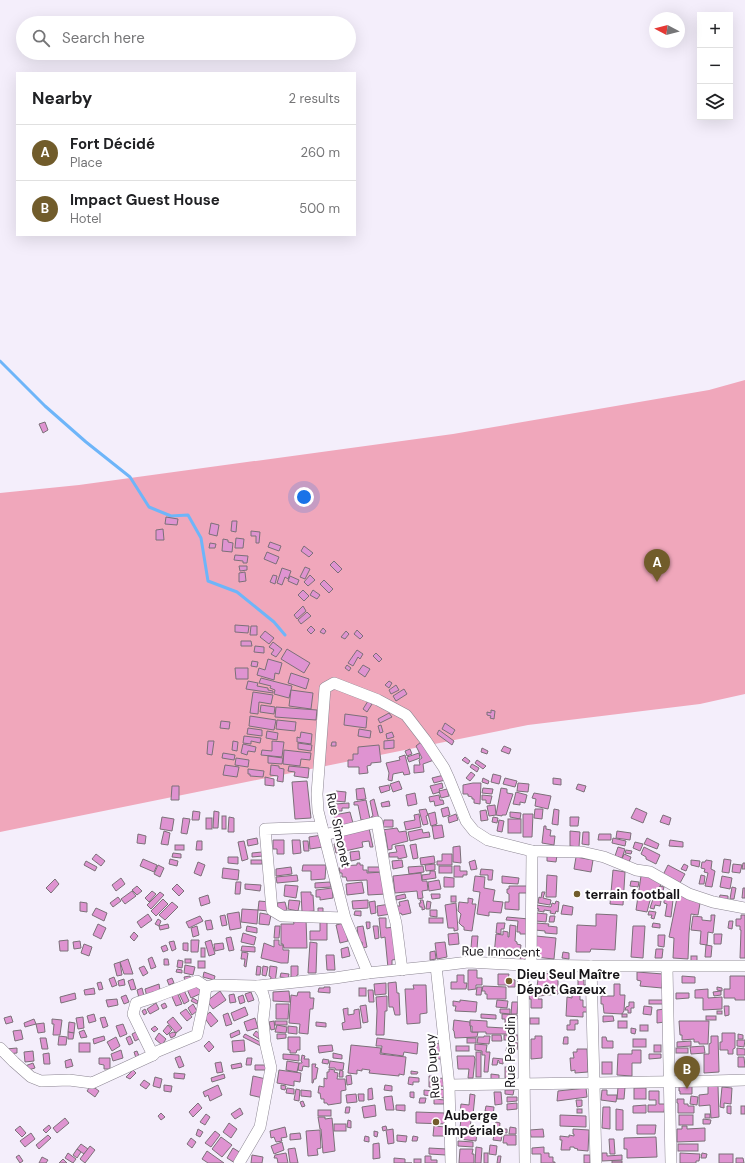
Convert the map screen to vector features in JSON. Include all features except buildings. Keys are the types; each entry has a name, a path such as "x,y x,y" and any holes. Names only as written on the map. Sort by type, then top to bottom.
{"street":[{"name":"Rue Simonet","path":"368,972 345,918 318,811 316,794 325,688 334,683 378,700 406,715 444,768 466,821 474,831 488,840 532,851"},
{"path":"345,918 282,916 272,910 265,829 323,831 377,822 390,900 396,923 402,970"},
{"path":"532,851 582,852 604,857 636,870 650,872 689,894 713,902 745,908"},
{"name":"Rue Perodin","path":"525,1163 524,1084 532,851"},
{"name":"Rue Innocent","path":"153,1055 133,1014 136,1003 155,997 190,982 197,981 206,987 214,985 258,986 335,978 368,972 402,970 468,962 591,966 745,966"},
{"name":"Rue Dupuy","path":"436,966 450,1085 451,1163"},
{"path":"591,966 596,1163"},
{"path":"668,967 671,1163"},
{"path":"238,1163 260,1127 271,1068 265,1042 263,1020 265,1002 263,994 258,986"},
{"path":"0,1048 31,1077 42,1081 69,1080 92,1083 153,1055 156,1052 197,1035 206,987"},
{"path":"450,1085 745,1080"}],"shaded area":[{"path":"745,380 745,694 700,704 528,725 0,832 0,493 79,485 453,434 709,390"}],"waterway":[{"path":"0,361 45,406 86,442 130,477 149,507 171,516 188,515 201,538 208,581 237,592 274,622 285,635"}],"place":[{"name":"Fort Décidé","path":"657,582"},
{"name":"terrain football","path":"577,894"},
{"name":"Dieu Seul Maître Dépôt Gazeux","path":"509,981"},
{"name":"Impact Guest House","path":"687,1089"},
{"name":"Auberge Impériale","path":"436,1122"}]}
